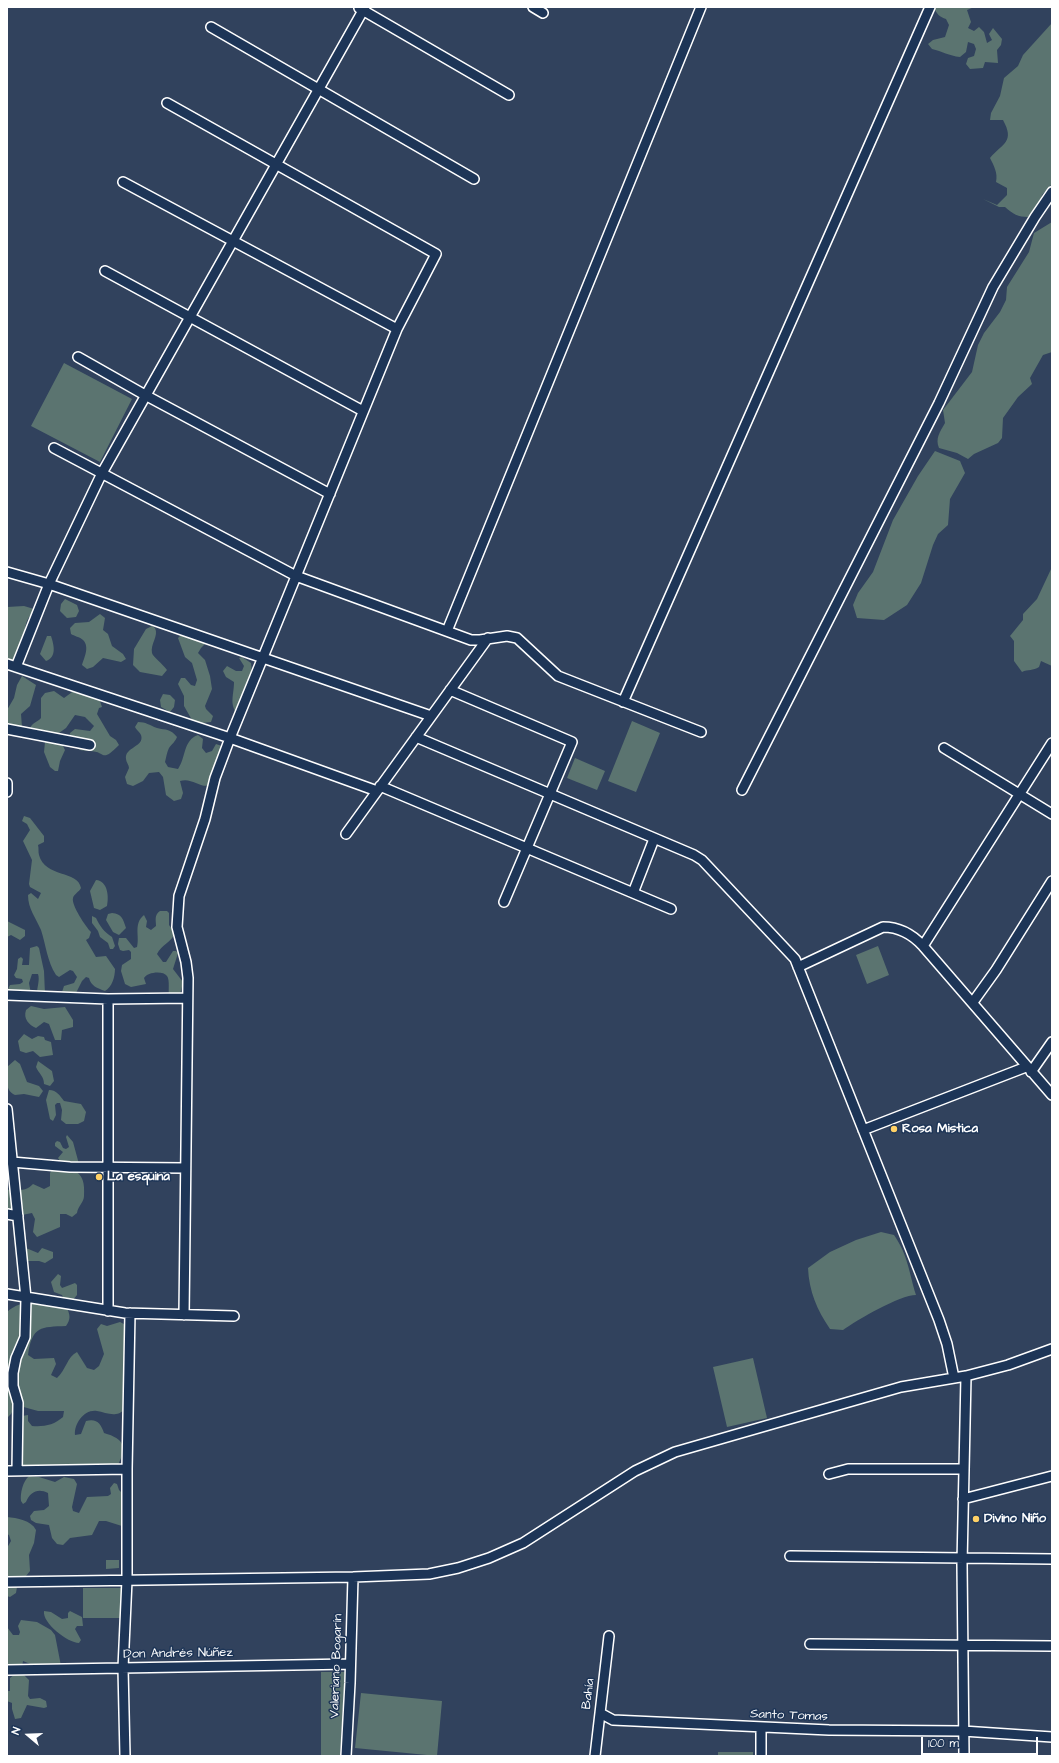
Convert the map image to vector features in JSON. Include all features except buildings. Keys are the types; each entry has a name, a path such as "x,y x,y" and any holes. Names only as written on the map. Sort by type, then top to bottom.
{"street":[{"path":"533,7 543,13"},
{"path":"446,631 701,7"},
{"path":"623,702 930,7"},
{"path":"509,95 362,8 102,473 12,666 378,789 526,848 671,909"},
{"path":"211,27 474,179"},
{"path":"168,103 436,254 397,329 230,738 215,778 205,819 179,896 176,923 186,962 187,998 184,1168 184,1315"},
{"path":"123,182 397,329"},
{"path":"742,790 946,389 994,287 1052,192"},
{"path":"105,271 364,411"},
{"path":"78,357 145,395 330,494"},
{"path":"54,448 296,576 475,641 507,636 517,638 558,676 701,732"},
{"path":"7,572 49,584 431,716"},
{"path":"346,834 488,638"},
{"path":"450,690 572,742 504,902"},
{"path":"7,729 90,745"},
{"path":"416,737 702,860 795,959 939,1320 947,1344 954,1378"},
{"path":"924,946 1052,743"},
{"path":"944,748 1052,814"},
{"path":"7,783 7,792"},
{"path":"633,893 654,839"},
{"path":"973,1002 996,970 1052,881"},
{"path":"798,967 883,927 890,927 913,935 973,1002 1052,1095"},
{"path":"7,995 108,999 187,998"},
{"path":"108,999 108,1311"},
{"path":"863,1130 1029,1069 1052,1042"},
{"path":"7,1109 26,1298 25,1337 16,1358 13,1373 13,1386 18,1403 12,1471 127,1469"},
{"path":"12,1162 108,1168 184,1168"},
{"path":"7,1214 18,1216"},
{"path":"7,1294 108,1311 234,1316"},
{"path":"125,1756 123,1668 127,1580 127,1469 130,1313"},
{"path":"7,1582 353,1577 429,1574 470,1565 523,1543 636,1471 668,1455 707,1442 834,1408 901,1387 966,1376 1008,1365 1052,1349"},
{"path":"964,1756 962,1558 966,1376"},
{"path":"829,1474 848,1469 964,1469"},
{"path":"963,1499 1052,1476"},
{"path":"790,1556 1052,1559"},
{"name":"Valeriano Bogarín","path":"346,1756 353,1577"},
{"name":"Bahía","path":"595,1756 609,1636"},
{"path":"810,1644 1052,1646"},
{"name":"Don Andrés Núñez","path":"7,1670 350,1664"},
{"name":"Santo Tomas","path":"600,1713 613,1720 829,1730 963,1730 1052,1738"},
{"path":"598,1734 613,1720"},
{"path":"761,1728 761,1756"}],"green space":[{"path":"934,7 974,7 967,10 971,22 968,28 974,31 979,27 984,32 987,43 992,40 989,34 993,28 1002,39 1001,45 997,50 998,63 985,62 983,68 970,69 966,64 968,58 974,56 976,49 974,44 968,42 966,52 960,57 952,56 932,49 928,44 933,40 945,37 949,25 946,19 937,13"},
{"path":"1052,23 1052,184 1042,195 1041,201 1028,217 1018,216 1005,207 999,207 983,199 997,205 1007,195 1007,188 996,182 996,173 990,158 1006,142 1008,133 1003,120 990,120 991,113 1000,96 1004,78 1018,66 1023,55"},
{"path":"1052,222 1052,352 1043,355 1030,378 1032,384 1018,397 1003,418 1002,438 998,443 974,454 968,459 957,453 939,448 938,438 945,423 943,410 972,372 978,345 984,333 1000,312 1006,300 1007,287 1029,252 1034,233"},
{"path":"64,363 132,399 100,462 31,426"},
{"path":"935,451 960,461 965,473 950,499 948,525 938,534 921,583 907,605 884,620 857,618 853,605 858,593 873,572 893,520 918,476"},
{"path":"1052,567 1052,666 1041,661 1039,667 1022,672 1014,661 1014,641 1010,636 1023,620 1023,614 1037,599"},
{"path":"65,599 77,605 79,611 76,617 67,618 60,611 61,604"},
{"path":"24,606 34,609 35,612 28,618 24,642 21,650 12,661 7,662 7,607"},
{"path":"100,614 105,618 103,630 108,634 112,646 123,654 126,659 121,662 103,658 93,667 87,669 82,665 86,652 85,643 82,639 71,634 70,628 75,623 89,622"},
{"path":"152,626 155,628 156,634 152,646 152,653 167,670 162,676 140,672 133,665 134,649 146,629"},
{"path":"186,635 204,641 205,644 198,653 205,660 210,676 212,689 205,706 213,716 211,722 202,723 192,720 184,706 184,696 178,684 181,678 185,678 191,685 195,686 197,680 192,663 185,657 178,638"},
{"path":"47,636 51,636 54,650 52,657 46,661 40,654"},
{"path":"242,657 251,663 251,670 250,677 244,690 248,709 243,717 240,717 234,709 232,701 234,682 226,677 223,671 227,666 236,671 242,671 244,666 239,658"},
{"path":"22,676 36,685 30,706 21,714 22,727 20,729 9,723 7,725 7,710 14,698 17,685"},
{"path":"79,687 99,698 102,707 99,708 97,714 110,736 116,740 119,745 106,755 78,749 69,739 70,733 75,729 90,731 94,726 85,717 75,715 66,728 59,733 58,736 65,750 60,761 58,771 55,771 50,767 44,752 45,742 41,737 30,732 30,729 32,725 41,718 41,698 45,693 54,691 64,698"},
{"path":"163,694 170,695 175,700 174,707 170,712 161,707 160,700"},
{"path":"632,721 660,733 636,792 608,781"},
{"path":"138,722 168,730 173,732 177,737 167,753 165,762 168,767 178,769 181,765 187,745 193,737 198,735 203,739 202,748 206,753 212,751 216,744 222,746 224,748 211,785 203,786 188,780 180,781 183,793 181,799 174,801 166,795 163,777 159,772 149,773 143,781 133,786 127,784 125,777 129,766 126,760 126,755 140,742 141,735 135,727"},
{"path":"575,758 605,771 597,790 567,778"},
{"path":"24,816 30,818 44,836 44,842 38,845 39,855 42,862 54,871 74,878 79,882 81,888 73,898 73,901 79,916 91,932 89,938 86,940 96,957 106,956 115,969 113,982 105,991 99,989 91,983 89,978 86,977 82,981 75,995 64,995 62,992 64,986 74,983 77,977 73,971 70,970 59,977 56,975 49,959 41,930 29,905 28,895 31,893 38,899 41,893 30,887 29,884 32,860 23,841 30,830 27,824 22,821"},
{"path":"96,880 103,883 108,894 107,906 100,910 94,908 90,891"},
{"path":"160,911 167,911 169,913 169,925 175,933 157,954 163,962 166,962 173,951 178,953 173,969 183,982 180,995 169,996 169,983 165,974 155,972 148,974 144,978 146,984 131,987 125,984 121,971 122,965 131,959 131,952 129,950 120,950 118,944 119,938 126,938 134,948 137,947 139,922 144,915 147,921 146,927 151,930 156,926 156,916"},
{"path":"108,914 118,914 122,918 126,928 119,935 113,932 106,920"},
{"path":"92,916 96,918 102,929 112,937 115,946 113,949 110,949 108,943 100,937 98,931 92,923"},
{"path":"7,921 25,930 25,936 20,940 11,935 7,937"},
{"path":"37,946 39,948 44,971 45,994 37,993 39,981 38,974 32,974 29,983 31,994 7,991 10,985 20,984 23,982 22,979 16,978 14,975 17,969 18,959 21,957 23,959 22,965 29,965 30,948"},
{"path":"878,946 889,975 867,984 856,955"},
{"path":"31,1006 44,1009 65,1007 73,1020 73,1027 62,1030 61,1040 55,1040 49,1024 44,1022 36,1028 27,1021 25,1013"},
{"path":"24,1034 32,1039 38,1036 44,1037 45,1040 51,1042 53,1055 40,1057 33,1051 26,1053 20,1051 18,1041"},
{"path":"15,1060 20,1064 27,1082 39,1086 43,1091 39,1097 24,1094 15,1095 9,1090 7,1083 7,1067"},
{"path":"38,1061 52,1071 54,1081 50,1086 44,1084 44,1081 36,1067"},
{"path":"49,1090 56,1092 64,1101 81,1104 86,1112 84,1121 78,1124 66,1124 61,1120 62,1110 60,1103 55,1105 56,1115 53,1121 50,1119 46,1100"},
{"path":"67,1135 73,1142 79,1164 67,1164 60,1161 58,1158 63,1152 55,1146 55,1143 57,1141 60,1142 63,1148 66,1149 69,1147 66,1137"},
{"path":"53,1167 73,1170 81,1176 84,1187 84,1198 77,1213 72,1217 66,1214 60,1214 60,1227 37,1237 33,1232 35,1219 32,1213 7,1218 7,1190 24,1190 33,1184 44,1189 50,1186 50,1173"},
{"path":"881,1232 894,1235 899,1242 908,1264 916,1295 890,1303 843,1330 830,1329 814,1300 808,1268 830,1252 856,1240"},
{"path":"26,1248 38,1253 42,1248 53,1252 53,1258 45,1263 39,1261 27,1261 25,1259 24,1250"},
{"path":"58,1274 61,1276 60,1285 62,1288 75,1283 77,1285 77,1295 71,1302 65,1301 62,1295 54,1292 51,1282"},
{"path":"42,1302 67,1308 69,1321 66,1326 44,1328 35,1333 32,1338 28,1355 34,1359 54,1358 56,1364 51,1375 57,1378 71,1357 77,1352 87,1368 94,1370 99,1366 104,1354 97,1329 101,1324 107,1326 120,1322 126,1325 126,1407 118,1414 97,1411 88,1412 78,1422 75,1431 75,1435 81,1434 86,1421 93,1420 98,1422 104,1433 116,1438 122,1444 123,1453 118,1465 59,1465 53,1468 23,1467 20,1462 22,1416 28,1415 28,1421 32,1426 45,1426 60,1420 63,1417 64,1411 38,1411 20,1406 14,1408 7,1418 7,1312 16,1306 27,1303"},
{"path":"753,1358 767,1418 727,1427 713,1367"},
{"path":"29,1476 39,1477 55,1482 64,1477 74,1479 77,1484 72,1507 73,1511 79,1513 87,1497 108,1496 111,1494 110,1488 114,1483 117,1484 119,1490 127,1498 125,1527 106,1521 99,1521 92,1535 70,1538 63,1545 57,1544 52,1538 49,1525 36,1523 31,1520 30,1516 34,1511 44,1510 49,1506 48,1493 38,1491 32,1493 23,1504 21,1501 22,1487"},
{"path":"7,1517 27,1522 36,1530 34,1543 29,1555 30,1571 26,1576 18,1581 16,1593 10,1597 7,1596 7,1548 11,1541 9,1535 7,1534"},
{"path":"106,1560 119,1560 119,1568 106,1569"},
{"path":"83,1588 121,1588 121,1618 83,1618"},
{"path":"44,1611 51,1612 62,1619 68,1618 68,1613 70,1611 82,1617 83,1626 77,1626 75,1629 81,1640 79,1643 69,1640 57,1632 47,1621 44,1616"},
{"path":"21,1620 37,1622 51,1630 55,1635 61,1666 35,1666 23,1661 22,1667 7,1665 7,1627 13,1635 19,1635 20,1632 18,1626"},
{"path":"321,1672 345,1672 340,1756 321,1756"},
{"path":"15,1674 24,1675 29,1680 28,1696 30,1699 40,1698 46,1701 47,1707 44,1708 27,1705 21,1718 15,1719 12,1703 7,1701 7,1691 10,1691 10,1678"},
{"path":"361,1693 442,1701 437,1756 355,1748"},
{"path":"718,1752 753,1752 753,1756 718,1756"}],"place":[{"name":"Rosa Mistica","path":"894,1129"},
{"name":"La esquina","path":"99,1177"},
{"name":"Divino Niño","path":"976,1519"}]}
